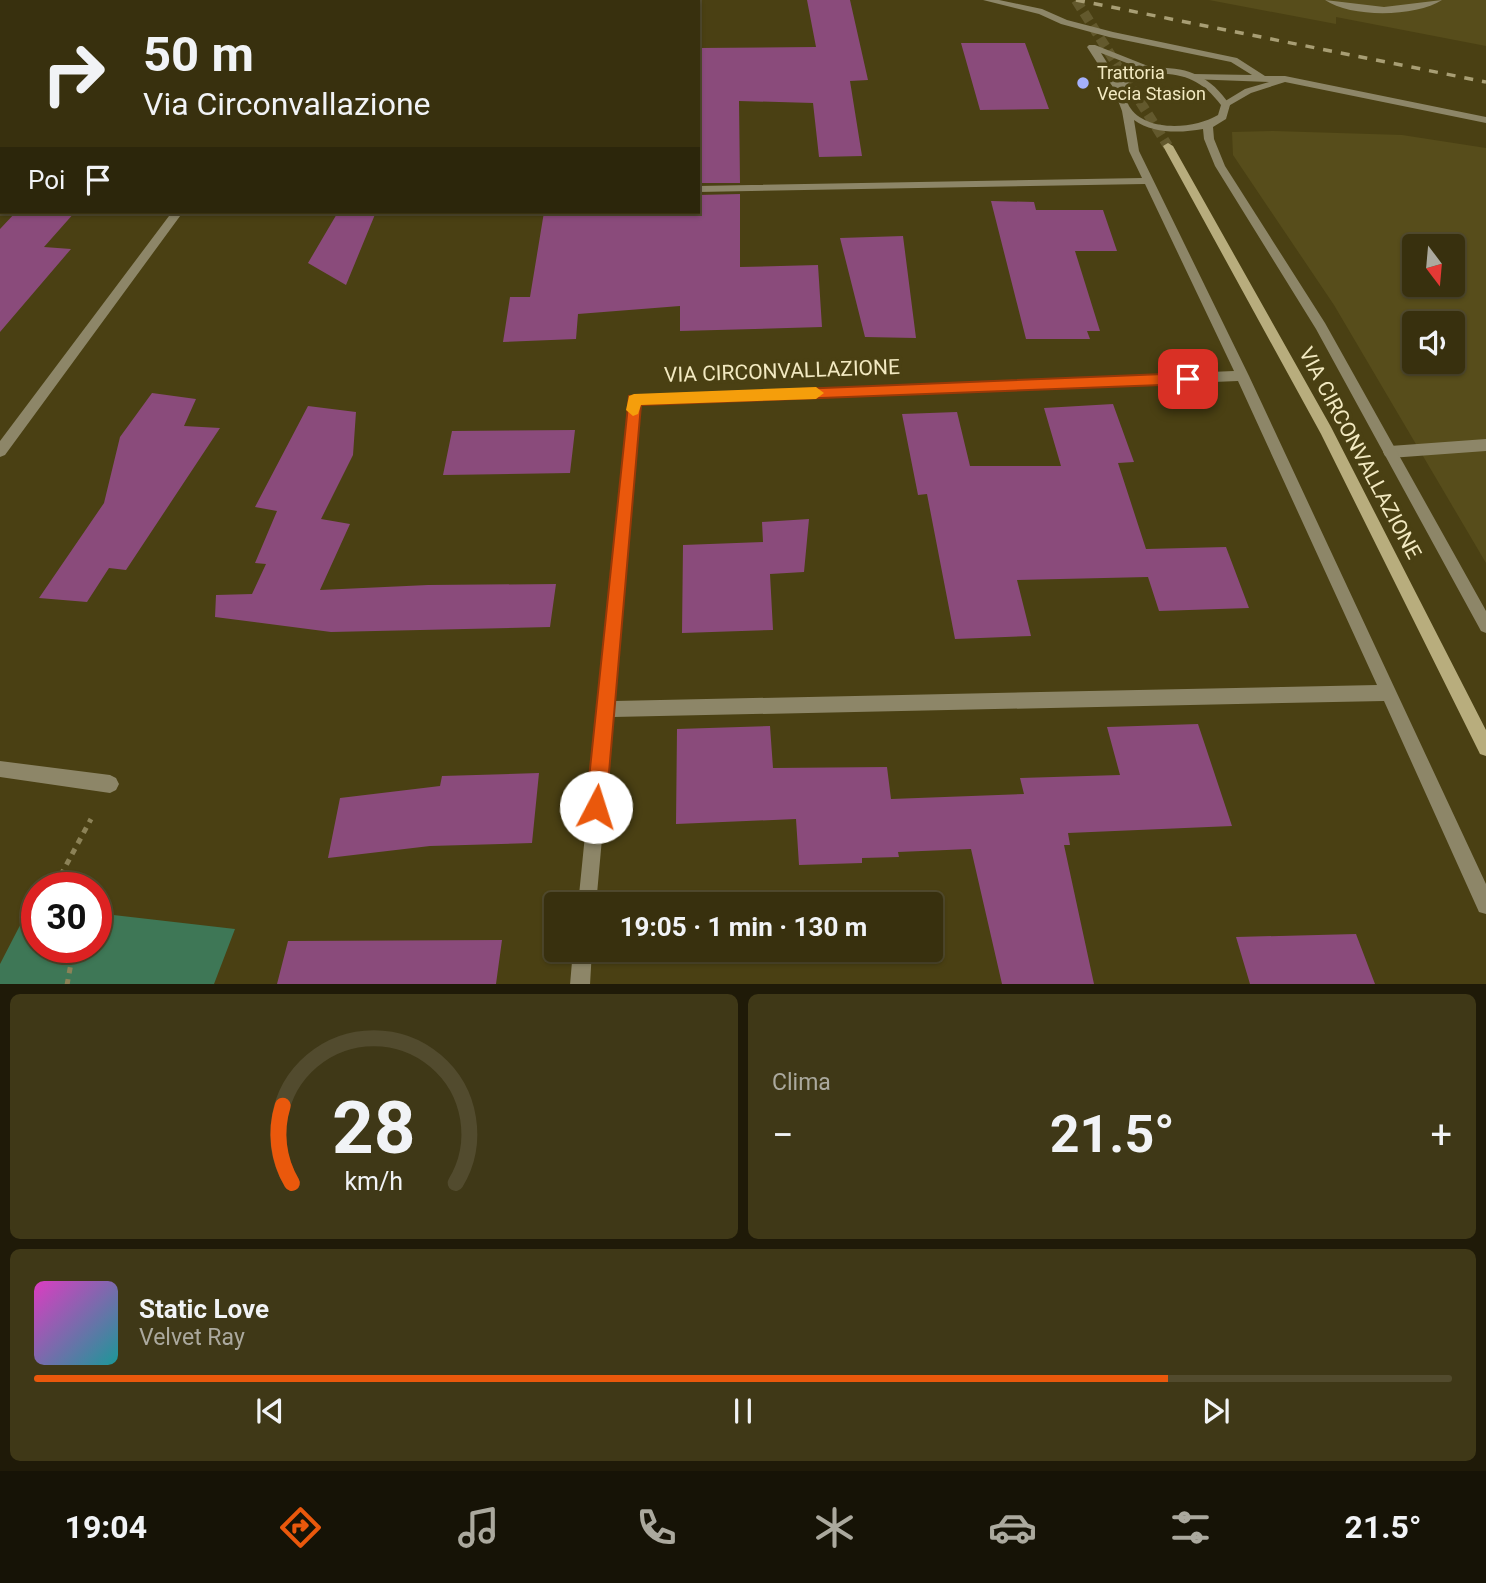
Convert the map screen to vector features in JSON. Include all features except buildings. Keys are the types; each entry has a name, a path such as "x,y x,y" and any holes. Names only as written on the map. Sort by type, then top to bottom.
{"main road":[{"name":"VIA CIRCONVALLAZIONE","path":"1168,146 1326,431 1486,748"}],"street":[{"path":"988,0 1042,12 1064,22 1112,35 1234,60 1264,79"},
{"path":"1329,0 1341,5 1383,9 1418,8 1438,0"},
{"path":"1064,22 1092,47 1119,90 1121,102 1127,109 1142,120 1162,127 1190,130 1208,127 1220,119 1225,105 1248,92 1284,79"},
{"path":"1092,47 1153,70"},
{"path":"1119,90 1121,83 1132,75 1153,70 1174,71 1193,77 1214,89 1225,105"},
{"path":"1193,77 1284,79 1486,120"},
{"path":"1127,109 1134,151 1243,376 1486,905"},
{"name":"VIA CIRCONVALLAZIONE","path":"1208,127 1207,139 1222,168 1281,259 1486,626"},
{"path":"700,189 1149,181"},
{"path":"0,451 177,214"},
{"name":"VIA CIRCONVALLAZIONE","path":"588,892 634,400 1243,376"},
{"path":"1390,452 1486,445"},
{"path":"605,709 1389,693"},
{"path":"0,769 110,784"},
{"path":"580,984 582,962"}],"path":[{"path":"63,872 110,784"},
{"path":"67,984 71,963"}],"shaded area":[{"path":"1209,0 1486,0 1486,46 1336,17 1336,24"},
{"path":"1232,132 1402,135 1486,148 1486,563 1334,305 1233,155"}],"green space":[{"path":"112,915 235,929 214,984 0,984 0,964 21,923 21,963 112,963"}],"tunnel":[{"path":"1076,0 1168,146"}],"railway":[{"path":"1076,0 1486,82"}],"slow traffic":[{"path":"633,410 634,400 816,393"}],"place":[{"name":"Trattoria Vecia Stasion","path":"1083,83"}],"route":[{"path":"596,807 634,400 1188,379"}]}
